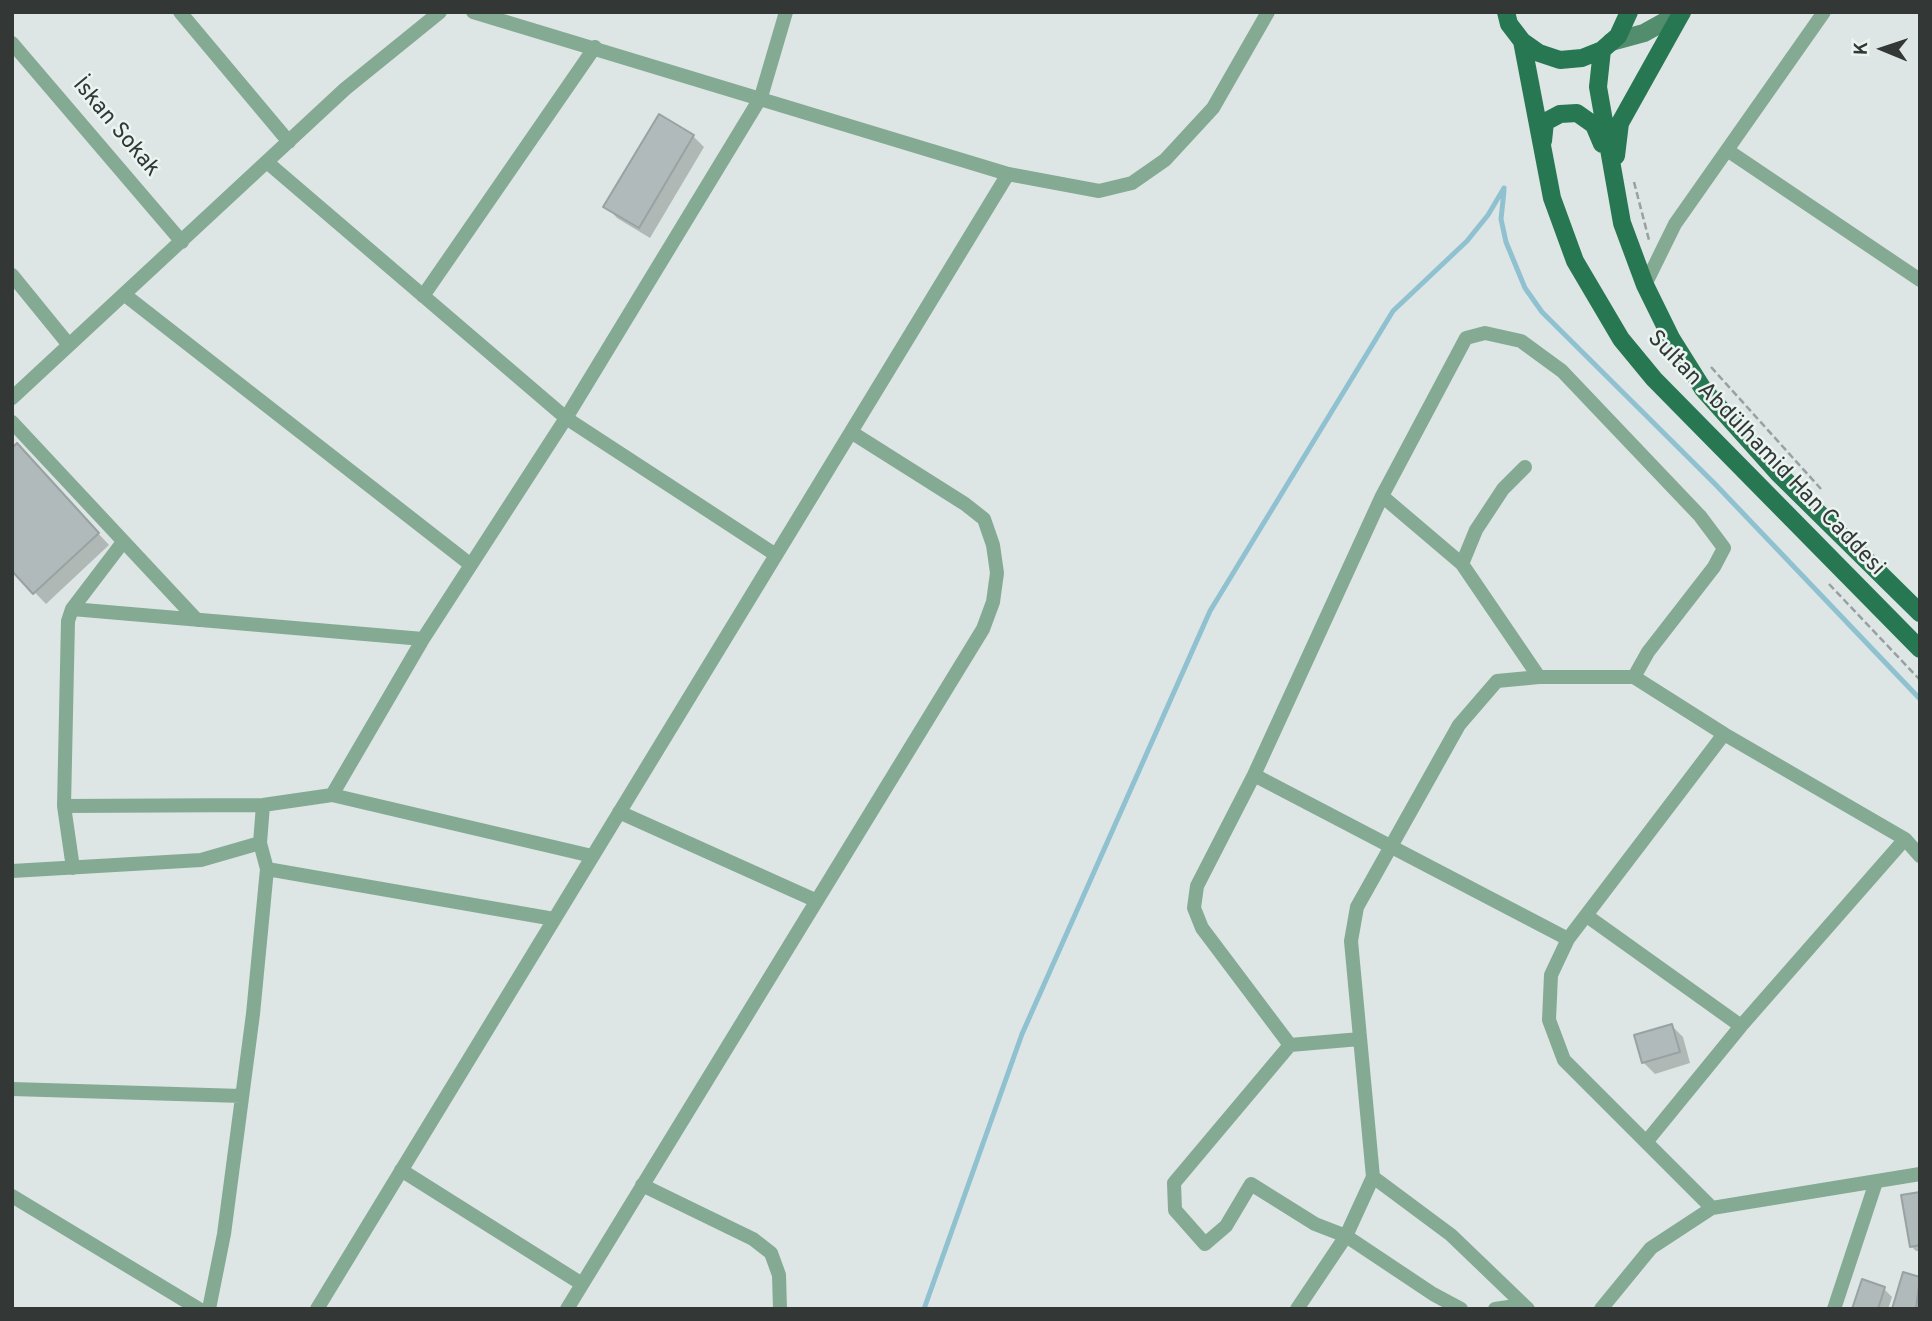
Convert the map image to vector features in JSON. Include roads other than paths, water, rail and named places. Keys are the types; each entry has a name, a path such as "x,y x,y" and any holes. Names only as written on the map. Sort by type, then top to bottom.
{"main road":[{"path":"1506,12 1522,41 1539,54 1560,60 1582,58 1606,46 1644,33 1682,12"},
{"path":"1606,46 1618,36 1629,12"},
{"path":"1614,173 1620,124 1682,12"},
{"name":"Sultan Abdülhamid Han Caddesi","path":"1522,41 1552,198 1575,261 1621,339 1654,379 1920,649"},
{"name":"Sultan Abdülhamid Han Caddesi","path":"1606,46 1598,88 1622,223 1645,285 1671,338 1703,389 1778,474 1920,613"},
{"path":"1542,144 1545,122 1560,114 1577,113 1594,125 1614,173"}],"street":[{"path":"180,12 289,142"},
{"path":"12,398 345,89 440,12"},
{"path":"473,12 761,97 1008,174 1099,191 1132,183 1165,160 1213,108 1268,12"},
{"path":"331,795 424,639 566,418 761,97 786,12"},
{"path":"1645,285 1675,224 1824,12"},
{"name":"İskan Sokak","path":"12,43 182,243"},
{"path":"423,296 595,47"},
{"path":"1727,150 1920,280"},
{"path":"268,163 566,418 776,555"},
{"path":"317,1309 1008,174"},
{"path":"12,275 69,345"},
{"path":"125,295 471,565"},
{"path":"1290,1045 1202,928 1194,908 1197,886 1254,775 1382,496 1466,338 1485,333 1521,341 1562,371 1700,516 1724,548 1714,567 1648,652 1634,677"},
{"path":"12,422 197,620"},
{"path":"567,1309 983,629 993,602 997,573 993,545 984,519 965,504 851,432"},
{"path":"1462,564 1483,520 1503,489 1525,467"},
{"path":"1382,496 1462,564 1539,677"},
{"path":"73,868 64,806 65,651 68,621 72,609 123,542"},
{"path":"72,609 424,639"},
{"path":"1297,1309 1346,1236 1373,1178 1351,941 1357,907 1459,725 1497,681 1539,677 1634,677 1724,734 1905,839 1920,856"},
{"path":"1712,1208 1564,1060 1549,1020 1550,975 1569,939 1724,734"},
{"path":"1254,775 1569,939"},
{"path":"64,806 263,805 331,795 592,856"},
{"path":"209,1309 224,1234 267,869 260,844 263,805"},
{"path":"619,812 817,901"},
{"path":"1647,1141 1741,1026 1905,839"},
{"path":"12,872 201,860 260,844"},
{"path":"267,869 554,919"},
{"path":"1587,916 1741,1026"},
{"path":"1360,1039 1290,1045 1174,1183 1175,1210 1205,1244 1226,1226 1251,1184 1315,1224 1346,1236 1433,1294 1461,1309"},
{"path":"12,1089 242,1096"},
{"path":"401,1170 582,1284"},
{"path":"1601,1309 1651,1248 1712,1208 1920,1174"},
{"path":"1373,1178 1451,1235 1525,1307"},
{"path":"1834,1309 1876,1182"},
{"path":"642,1185 752,1239 771,1253 779,1275 780,1309"},
{"path":"12,1196 199,1309"},
{"path":"1495,1309 1525,1307"}],"waterway":[{"path":"924,1309 1022,1034 1210,611 1393,311 1467,241 1488,215 1504,188"},
{"path":"1504,191 1501,219 1506,242 1525,288 1542,312 1716,485 1920,699"}]}
